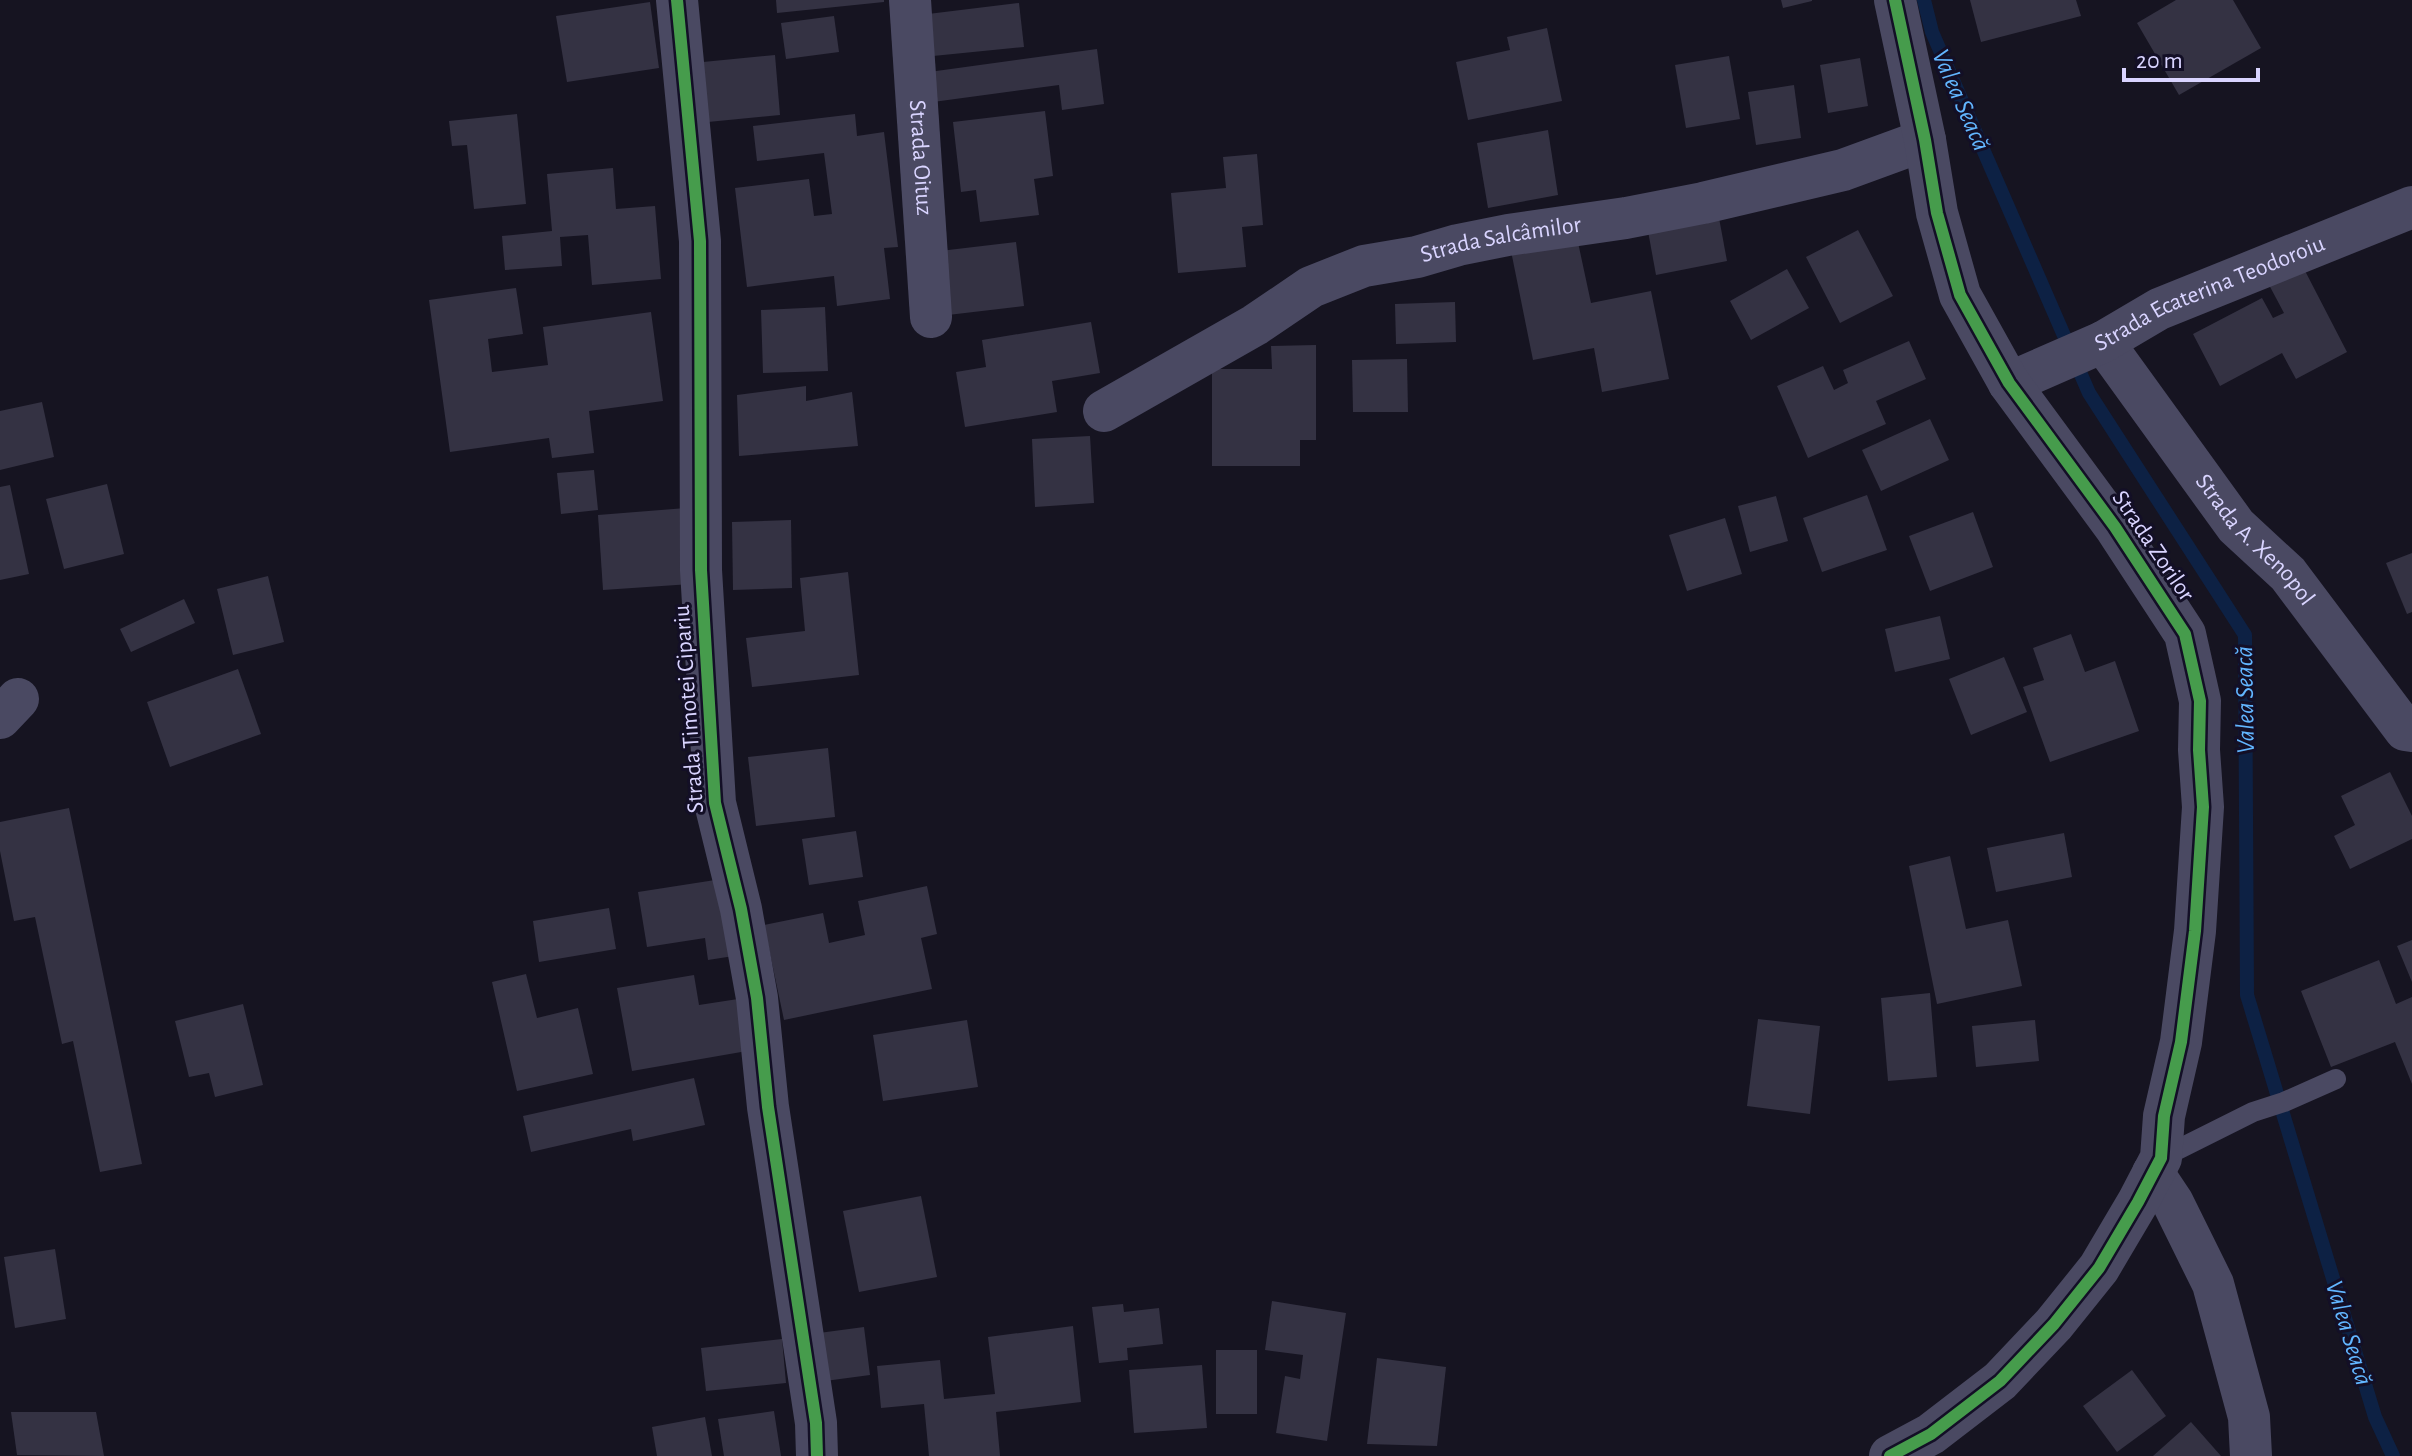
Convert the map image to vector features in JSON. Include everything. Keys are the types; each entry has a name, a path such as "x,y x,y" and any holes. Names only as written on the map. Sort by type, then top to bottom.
{"street":[{"name":"Strada Timotei Cipariu","path":"677,0 700,241 701,570 715,803 741,909 757,998 768,1107 816,1423 817,1456"},
{"name":"Strada Oituz","path":"910,0 931,317"},
{"name":"Strada Zorilor","path":"1895,0 1937,213 1960,295 2026,376 2115,527 2185,634 2200,701 2203,807 2195,931 2181,1042 2164,1116 2157,1165"},
{"name":"Strada Salcâmilor","path":"1104,411 1255,325 1311,287 1364,266 1508,235 1703,203 1843,170 1925,140"},
{"name":"Strada Ecaterina Teodoroiu","path":"2026,376 2103,342 2159,309 2412,207"},
{"name":"Strada A. Xenopol","path":"2103,342 2236,526 2288,574 2405,730 2412,731"},
{"path":"1890,1456 1931,1434 2000,1381 2054,1324 2099,1268 2157,1165"},
{"path":"2157,1165 2213,1284 2249,1417 2251,1456"}],"lane":[{"path":"2157,1165 2253,1112 2336,1079"}],"building":[{"path":"776,0 884,0 884,2 777,13"},
{"path":"1781,0 1812,0 1812,1 1783,8"},
{"path":"1970,0 2076,0 2081,16 1981,42"},
{"path":"2176,0 2233,0 2261,48 2179,95 2137,23"},
{"path":"650,2 659,68 567,82 556,16"},
{"path":"1019,3 1024,47 933,56 928,14"},
{"path":"834,16 839,52 786,59 781,23"},
{"path":"1547,28 1562,101 1468,120 1456,62 1510,50 1507,37"},
{"path":"1097,49 1104,104 1062,110 1059,85 933,102 929,72"},
{"path":"775,55 780,115 708,122 703,62"},
{"path":"1729,56 1740,119 1686,128 1675,65"},
{"path":"1860,58 1868,106 1828,113 1820,65"},
{"path":"1794,85 1801,138 1756,145 1748,92"},
{"path":"1045,111 1053,176 1034,179 1039,215 980,222 976,190 961,192 953,122"},
{"path":"517,114 526,204 474,209 467,145 452,146 449,121"},
{"path":"855,114 857,136 884,132 898,247 884,248 890,299 837,306 834,276 747,287 735,188 809,179 814,216 832,214 824,153 757,161 753,126"},
{"path":"1548,130 1558,195 1488,208 1477,143"},
{"path":"1257,154 1263,225 1242,227 1246,267 1178,273 1171,193 1226,188 1223,157"},
{"path":"613,168 616,209 655,206 661,279 592,285 588,235 560,237 562,266 505,270 502,236 552,231 547,174"},
{"path":"1717,207 1727,261 1656,275 1646,220"},
{"path":"1858,230 1893,296 1840,323 1806,257"},
{"path":"1576,233 1591,303 1651,291 1669,379 1602,392 1594,348 1533,360 1510,246"},
{"path":"1016,242 1024,306 948,315 940,251"},
{"path":"2302,265 2347,352 2296,379 2282,353 2220,386 2193,334 2262,298 2273,318 2284,313 2268,283"},
{"path":"1787,269 1809,308 1751,340 1730,301"},
{"path":"516,288 523,334 488,339 492,372 548,365 543,327 651,312 663,401 589,411 594,453 552,458 549,438 450,452 429,300"},
{"path":"1455,302 1456,342 1396,344 1395,304"},
{"path":"825,307 828,371 763,373 761,310"},
{"path":"1091,322 1100,373 1052,381 1057,412 965,427 956,372 986,367 982,340"},
{"path":"1909,341 1926,379 1876,401 1886,424 1808,458 1777,386 1823,366 1834,390 1848,383 1843,370"},
{"path":"1316,345 1316,440 1300,440 1300,466 1212,466 1212,369 1272,369 1271,346"},
{"path":"1407,359 1408,412 1353,412 1352,360"},
{"path":"806,386 806,401 852,392 858,446 739,456 737,395"},
{"path":"42,402 54,457 0,470 0,411"},
{"path":"1930,419 1949,460 1881,491 1862,450"},
{"path":"1090,436 1094,503 1035,507 1032,439"},
{"path":"594,470 598,510 561,514 557,473"},
{"path":"107,484 124,554 64,569 46,499"},
{"path":"10,485 29,574 0,580 0,487"},
{"path":"1867,495 1887,550 1822,572 1803,518"},
{"path":"1776,496 1788,541 1750,552 1738,506"},
{"path":"686,508 691,584 603,590 598,515"},
{"path":"1973,512 1993,567 1930,591 1909,536"},
{"path":"1725,518 1742,574 1687,591 1669,535"},
{"path":"791,520 792,588 733,590 732,522"},
{"path":"2412,553 2412,612 2407,614 2386,563"},
{"path":"848,572 859,675 752,687 746,638 805,631 800,578"},
{"path":"268,576 284,642 233,655 217,589"},
{"path":"184,599 195,623 131,652 120,629"},
{"path":"1940,616 1950,659 1895,672 1885,629"},
{"path":"2071,634 2085,672 2115,661 2139,731 2050,762 2023,687 2044,680 2033,648"},
{"path":"2004,657 2027,712 1971,735 1949,679"},
{"path":"238,669 261,734 170,767 147,702"},
{"path":"828,748 835,817 756,826 748,757"},
{"path":"2390,772 2412,816 2412,839 2350,869 2334,836 2355,825 2341,796"},
{"path":"69,808 142,1164 100,1172 73,1041 62,1044 35,917 14,921 0,851 0,822"},
{"path":"856,831 863,877 809,885 802,839"},
{"path":"2064,833 2072,877 1996,892 1987,848"},
{"path":"1950,856 1966,929 2008,920 2022,986 1937,1004 1909,866"},
{"path":"728,878 740,955 708,960 705,938 647,947 638,892"},
{"path":"927,886 937,934 921,938 932,989 784,1020 764,925 823,913 829,943 865,935 858,901"},
{"path":"609,908 616,949 539,962 533,921"},
{"path":"2412,940 2412,982 2397,946"},
{"path":"2379,960 2396,1004 2412,997 2412,1084 2395,1042 2331,1067 2301,991"},
{"path":"526,974 537,1018 578,1008 593,1074 517,1091 492,982"},
{"path":"694,975 699,1005 738,999 747,1051 632,1071 617,988"},
{"path":"1930,993 1937,1077 1888,1081 1881,998"},
{"path":"243,1004 263,1085 215,1097 209,1073 189,1077 175,1021"},
{"path":"1758,1019 1820,1026 1810,1114 1747,1106"},
{"path":"967,1020 978,1087 883,1101 873,1035"},
{"path":"2035,1020 2039,1061 1976,1067 1972,1026"},
{"path":"694,1078 705,1125 633,1141 631,1129 531,1152 523,1116"},
{"path":"921,1196 937,1277 859,1292 843,1211"},
{"path":"55,1249 66,1319 15,1328 4,1257"},
{"path":"1272,1301 1346,1313 1327,1441 1276,1433 1285,1376 1300,1379 1303,1355 1265,1350"},
{"path":"1123,1304 1124,1312 1159,1308 1163,1344 1127,1348 1128,1360 1099,1363 1092,1307"},
{"path":"1073,1326 1081,1402 996,1412 1000,1456 929,1456 924,1404 881,1408 877,1366 940,1360 944,1399 995,1394 988,1337"},
{"path":"864,1327 870,1375 825,1381 819,1333"},
{"path":"782,1339 786,1383 706,1391 701,1348"},
{"path":"1216,1350 1257,1350 1257,1414 1216,1414"},
{"path":"1377,1358 1446,1367 1437,1446 1367,1444"},
{"path":"1202,1365 1207,1428 1134,1433 1129,1370"},
{"path":"2132,1370 2166,1416 2117,1452 2083,1406"},
{"path":"774,1411 781,1456 724,1456 718,1419"},
{"path":"11,1412 96,1412 104,1456 17,1455"},
{"path":"705,1417 712,1456 657,1456 652,1427"},
{"path":"2191,1422 2221,1456 2153,1456"}],"waterway":[{"name":"Valea Seacă","path":"1924,0 1932,32 2089,393 2245,635 2247,995 2375,1417 2393,1456"}],"cycle path":[{"path":"677,0 700,241 701,570 715,803 741,909 757,998 768,1107 816,1423 817,1456"},
{"path":"1890,1456 1931,1434 2000,1381 2054,1324 2099,1268 2161,1158 2164,1116 2181,1042 2195,931 2203,807 2200,701 2185,634 2115,527 2009,383 1960,295 1937,213 1895,0"}]}
